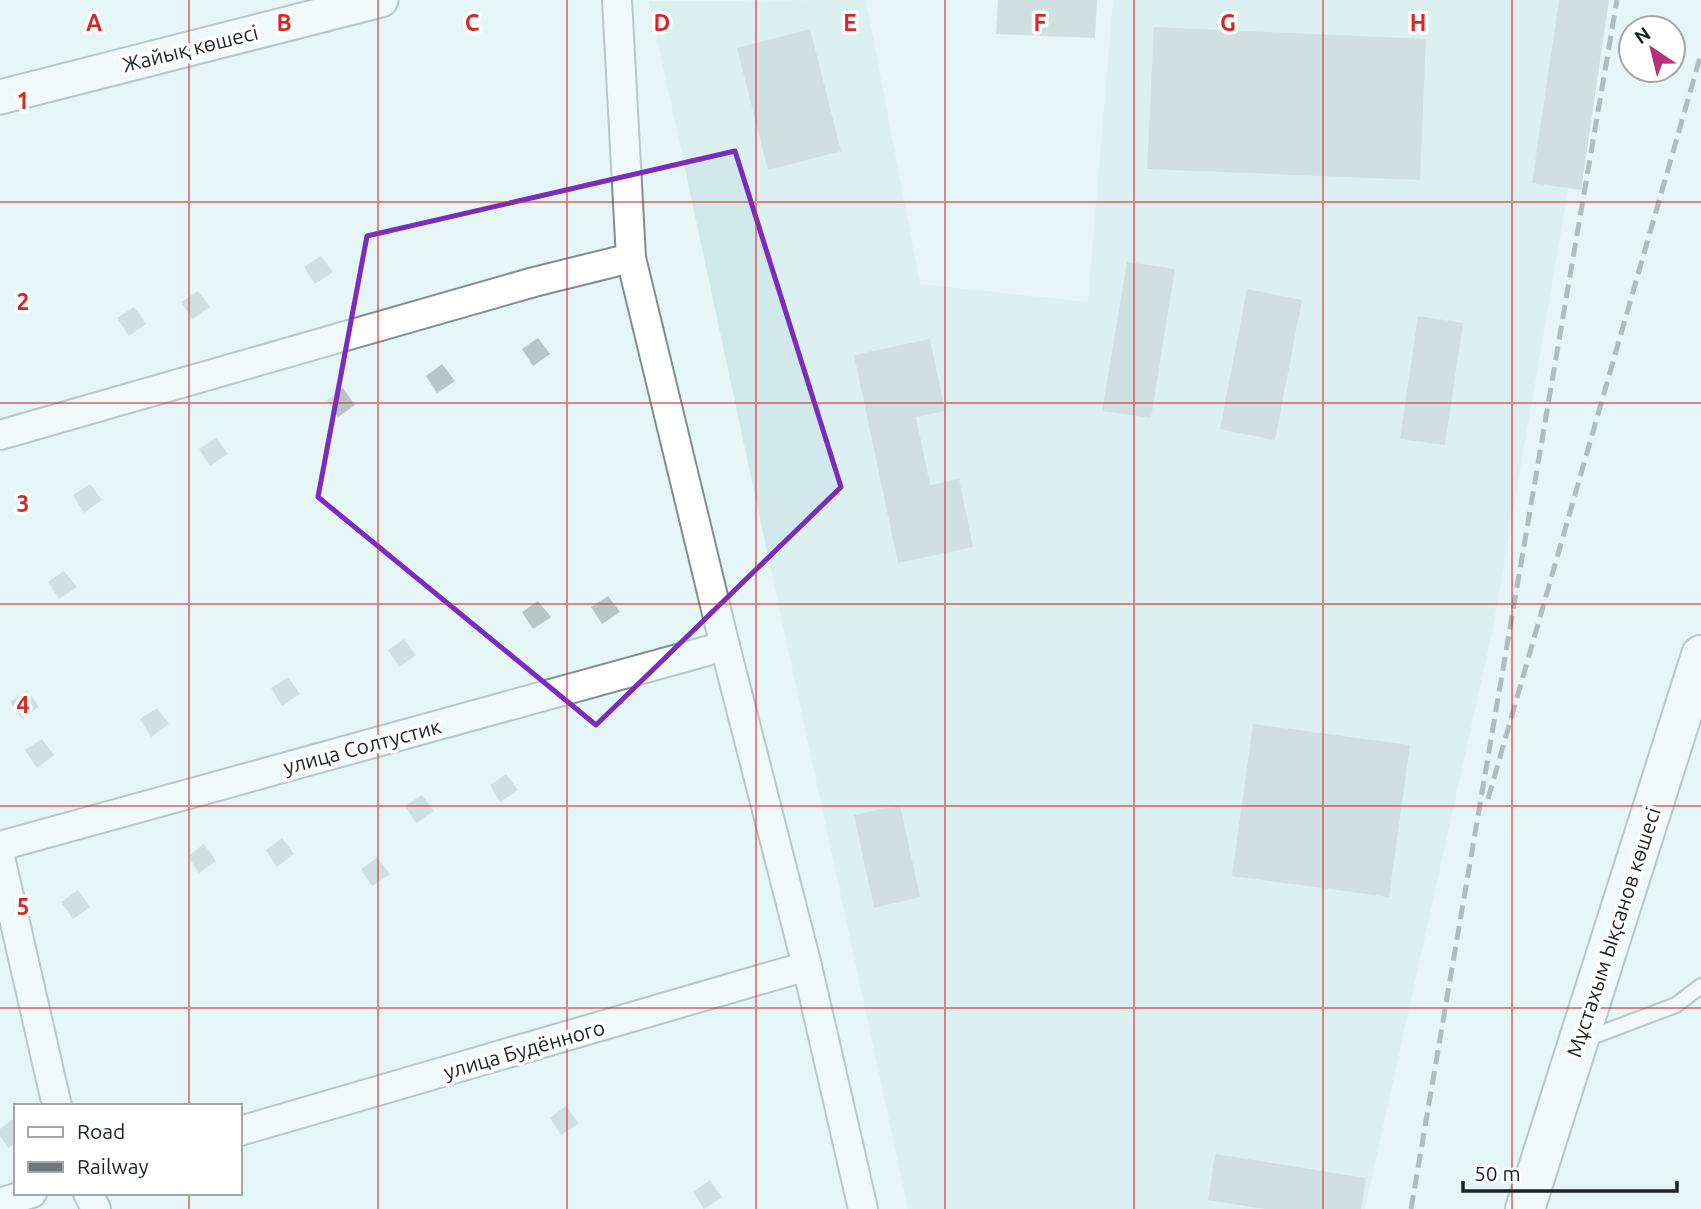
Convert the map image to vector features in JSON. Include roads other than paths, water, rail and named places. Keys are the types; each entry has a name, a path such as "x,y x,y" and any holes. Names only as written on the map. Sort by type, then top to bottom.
{"main road":[{"name":"Мұстахым Ықсанов көшесі","path":"1525,1209 1701,654"}],"street":[{"name":"Жайық көшесі","path":"0,97 381,0"},
{"path":"617,0 631,258 725,646 807,966 863,1209"},
{"path":"0,435 534,282 631,258"},
{"name":"улица Солтустик","path":"0,846 725,646"},
{"path":"0,857 57,1104"},
{"name":"улица Будённого","path":"242,1130 807,966"},
{"path":"0,1203 26,1195"}],"lane":[{"path":"1578,1041 1675,1005 1701,986"}],"railway":[{"path":"1411,1209 1617,0"},
{"path":"1488,799 1701,54"}]}
